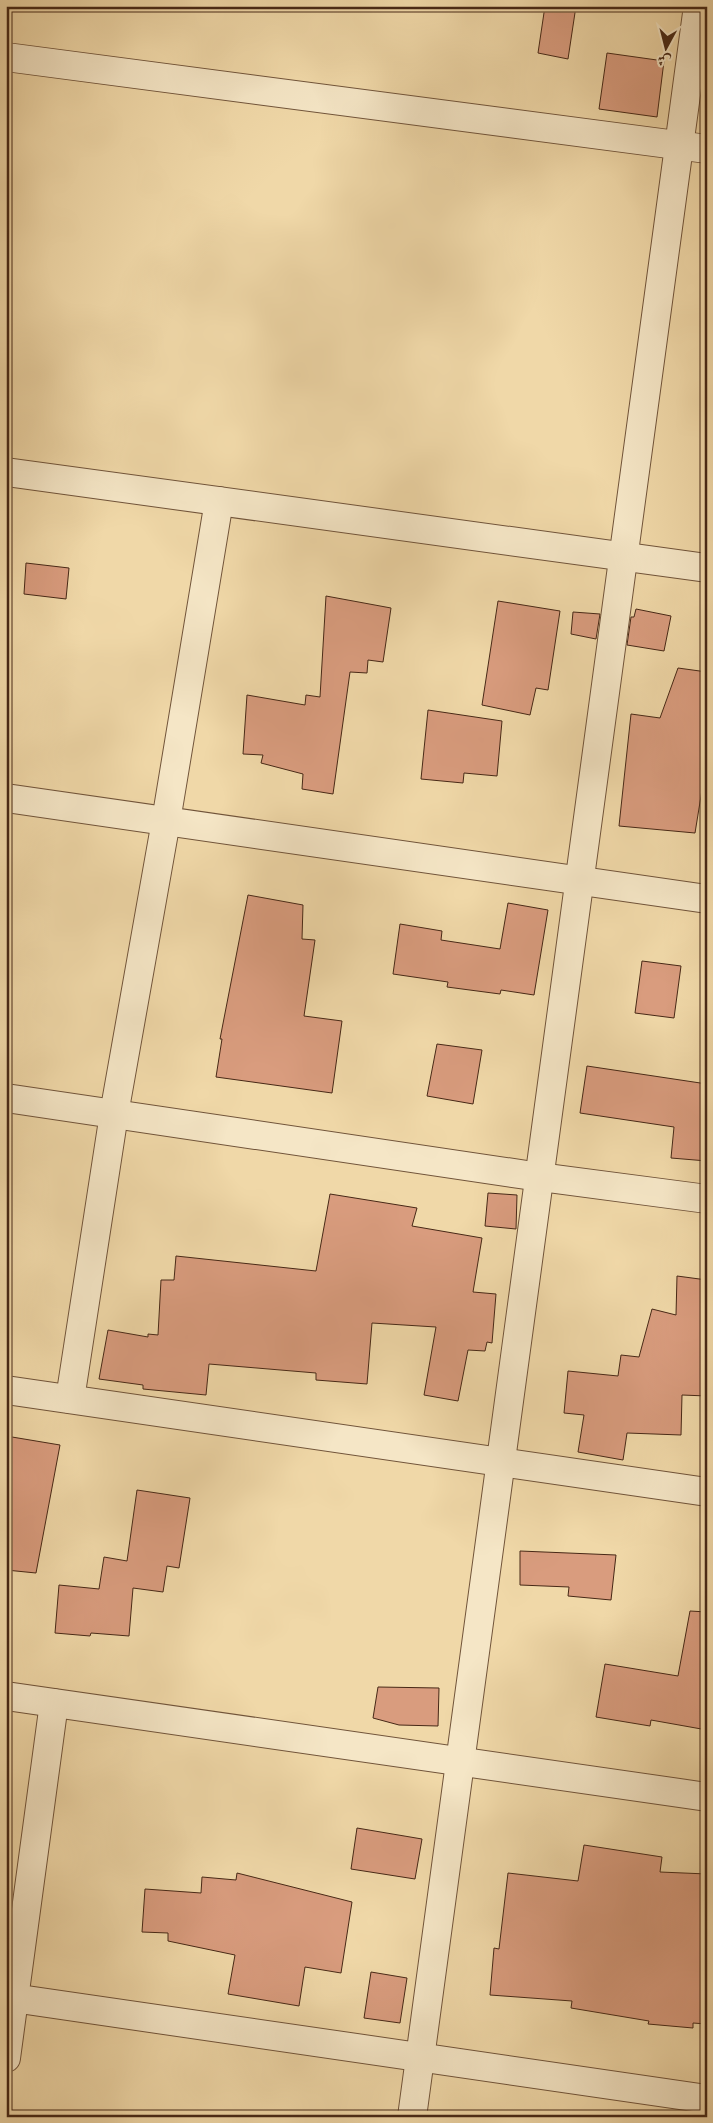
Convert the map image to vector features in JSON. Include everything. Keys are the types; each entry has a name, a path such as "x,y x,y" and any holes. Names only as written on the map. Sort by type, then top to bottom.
{"street":[{"path":"412,2117 698,6"},
{"path":"6,57 707,149"},
{"path":"6,472 707,568"},
{"path":"70,1399 114,1114 166,821 219,501"},
{"path":"6,798 707,899"},
{"path":"6,1098 707,1199"},
{"path":"6,1390 707,1492"},
{"path":"6,1696 707,1797"},
{"path":"6,2058 11,1997 54,1703"},
{"path":"11,1997 707,2099"}],"building":[{"path":"545,6 576,6 568,59 538,53"},
{"path":"607,53 664,61 657,117 599,109"},
{"path":"26,563 69,568 66,599 24,594"},
{"path":"326,596 391,608 383,662 368,660 367,673 350,672 333,794 302,789 303,774 261,763 263,755 243,754 247,695 305,705 306,695 320,697"},
{"path":"498,601 560,611 548,690 536,688 530,715 482,705"},
{"path":"636,609 671,616 664,651 627,645 631,617 634,617"},
{"path":"573,612 600,614 596,639 571,634"},
{"path":"678,668 707,672 707,759 695,833 619,826 631,714 660,718"},
{"path":"428,710 502,721 497,776 464,773 463,783 421,779"},
{"path":"248,895 303,905 302,939 315,940 304,1016 342,1021 332,1093 216,1077 222,1039 220,1039"},
{"path":"508,903 548,910 534,995 501,990 500,994 447,987 448,982 393,974 400,924 442,931 441,940 500,949"},
{"path":"642,961 681,966 674,1018 635,1013"},
{"path":"437,1044 482,1050 473,1104 427,1096"},
{"path":"587,1066 707,1084 707,1161 671,1158 674,1127 580,1113"},
{"path":"488,1193 517,1195 516,1229 485,1226"},
{"path":"330,1194 417,1208 412,1226 482,1238 473,1292 496,1294 492,1343 487,1342 485,1351 468,1350 458,1401 424,1395 436,1327 372,1323 367,1384 316,1380 316,1373 209,1364 206,1395 143,1389 143,1385 99,1379 108,1330 148,1337 148,1334 158,1335 161,1280 174,1280 176,1256 316,1271"},
{"path":"677,1276 707,1280 707,1396 682,1395 681,1435 627,1433 623,1460 578,1452 584,1415 564,1413 568,1371 618,1376 621,1355 639,1357 652,1309 676,1315"},
{"path":"6,1436 60,1445 36,1573 6,1570"},
{"path":"137,1490 190,1498 179,1568 167,1566 163,1592 133,1588 129,1636 91,1633 90,1636 55,1633 59,1585 99,1589 104,1557 127,1561"},
{"path":"520,1551 616,1555 611,1600 568,1596 569,1587 520,1585"},
{"path":"690,1611 707,1612 707,1730 651,1720 650,1726 596,1717 605,1664 678,1676"},
{"path":"378,1687 439,1688 438,1726 399,1725 373,1718"},
{"path":"357,1828 422,1839 415,1879 351,1869"},
{"path":"584,1845 662,1857 660,1872 707,1874 707,2024 693,2023 693,2028 648,2024 649,2021 571,2008 572,2001 490,1995 494,1948 499,1949 508,1873 578,1881"},
{"path":"237,1873 352,1902 341,1973 305,1967 299,2006 228,1994 235,1955 168,1941 168,1933 142,1932 145,1889 201,1893 202,1877 236,1880"},
{"path":"371,1972 407,1978 400,2023 364,2018"}]}
